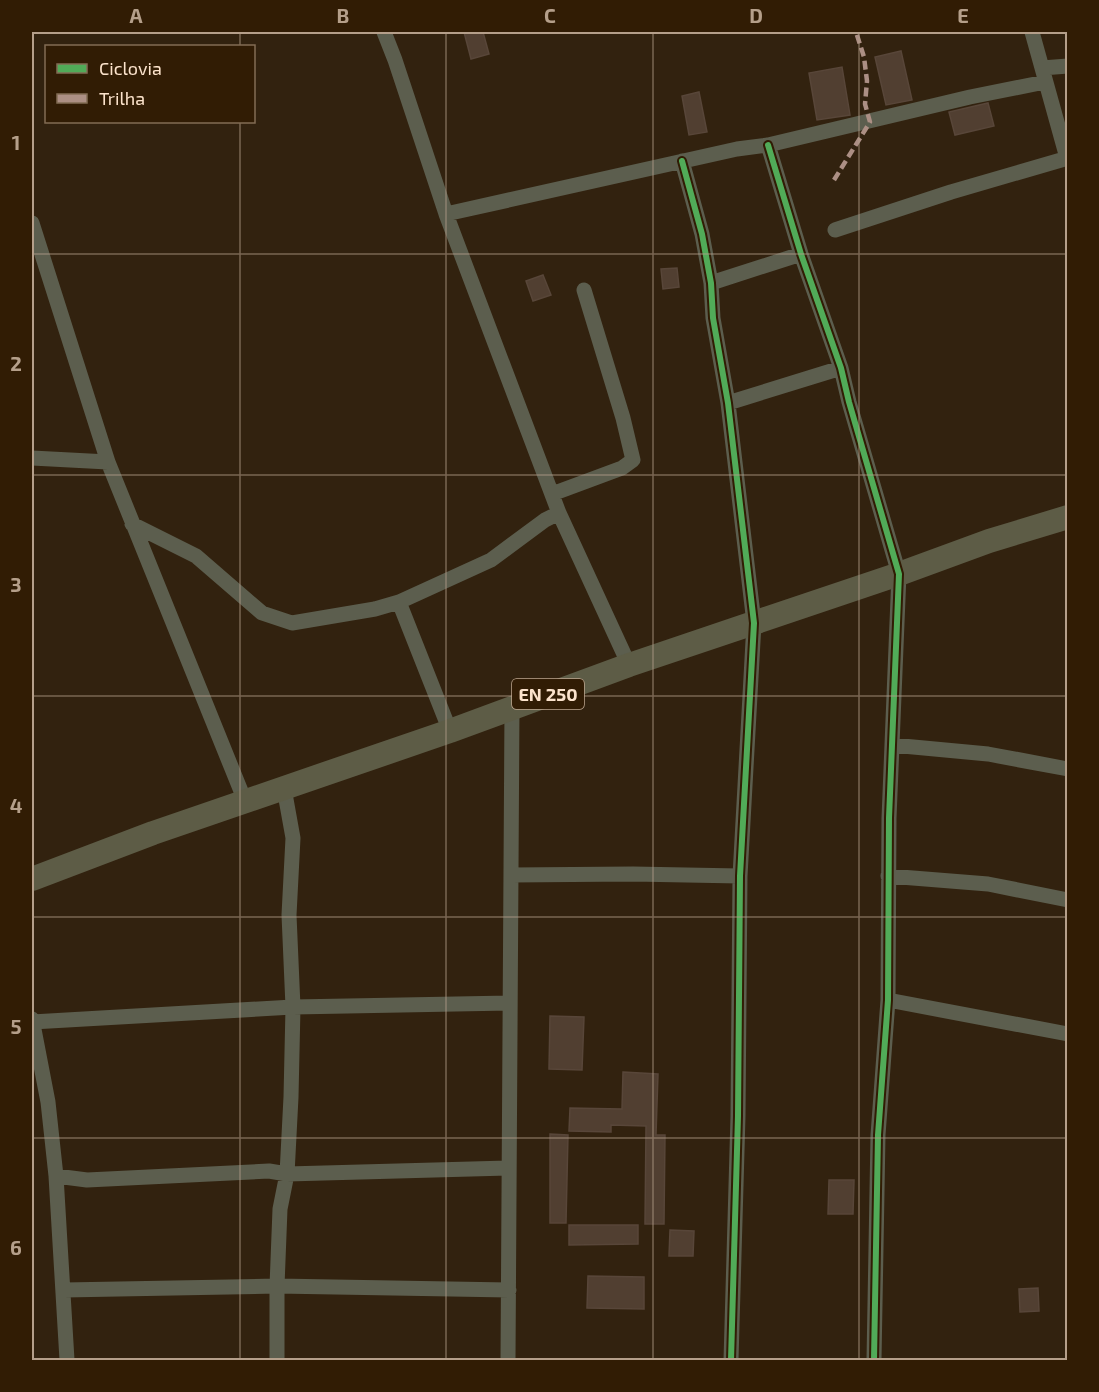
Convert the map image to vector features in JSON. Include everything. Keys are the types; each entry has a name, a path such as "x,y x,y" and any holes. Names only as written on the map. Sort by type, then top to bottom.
{"main road":[{"name":"EN 250","path":"32,879 245,801 450,732 629,665 899,574 989,541 1068,517"}],"street":[{"path":"384,32 446,214 559,513 629,665"},
{"path":"835,230 951,192 1067,158 1032,32"},
{"path":"446,214 682,161 768,145 970,97 1068,66"},
{"path":"768,145 801,254 841,368 899,574 891,745 888,1000 878,1135 874,1360"},
{"path":"682,161 702,234 711,283 713,318 728,403 754,623 740,876 738,1116 731,1360"},
{"path":"32,223 108,462 245,801"},
{"path":"711,283 801,254"},
{"path":"552,494 622,468 633,460 623,418 584,290"},
{"path":"728,403 841,368"},
{"path":"32,458 108,462"},
{"path":"132,524 195,556 262,613 292,623 375,609 399,602 491,560 545,520 559,513"},
{"path":"399,602 450,732"},
{"path":"508,1360 512,707"},
{"path":"891,745 988,753 1068,769"},
{"path":"277,1360 280,1209 287,1174 293,1006 289,915 293,838 284,788"},
{"path":"511,875 740,876"},
{"path":"888,876 988,884 1068,900"},
{"path":"888,1000 1068,1034"},
{"path":"67,1360 56,1176 48,1102 32,1020 293,1006 510,1003"},
{"path":"56,1176 87,1180 269,1171 287,1174 508,1168"},
{"path":"64,1290 277,1286 509,1290"}],"building":[{"path":"464,32 483,32 489,54 471,59"},
{"path":"901,51 912,100 886,105 875,57"},
{"path":"842,67 850,115 817,120 809,73"},
{"path":"699,92 707,132 689,135 682,96"},
{"path":"988,103 994,126 955,135 949,112"},
{"path":"677,268 679,287 663,289 661,269"},
{"path":"543,275 551,295 533,301 526,281"},
{"path":"550,1016 584,1017 582,1070 549,1069"},
{"path":"623,1072 658,1074 656,1135 665,1135 664,1224 645,1224 646,1126 611,1125 611,1132 569,1131 570,1108 622,1109"},
{"path":"550,1134 568,1135 566,1223 550,1223"},
{"path":"829,1180 854,1180 853,1214 828,1214"},
{"path":"569,1225 638,1225 638,1244 569,1245"},
{"path":"670,1230 694,1231 693,1256 669,1256"},
{"path":"588,1276 644,1277 644,1309 587,1308"},
{"path":"1038,1288 1039,1311 1020,1312 1019,1289"}],"marked path":[{"path":"834,180 870,122 865,104 867,81 864,57 856,32"}],"cycle path":[{"path":"768,145 801,254 841,368 899,574 889,818 888,1000 878,1135 874,1360"},
{"path":"682,161 702,234 711,283 713,318 728,403 754,623 740,876 738,1116 731,1360"}]}
